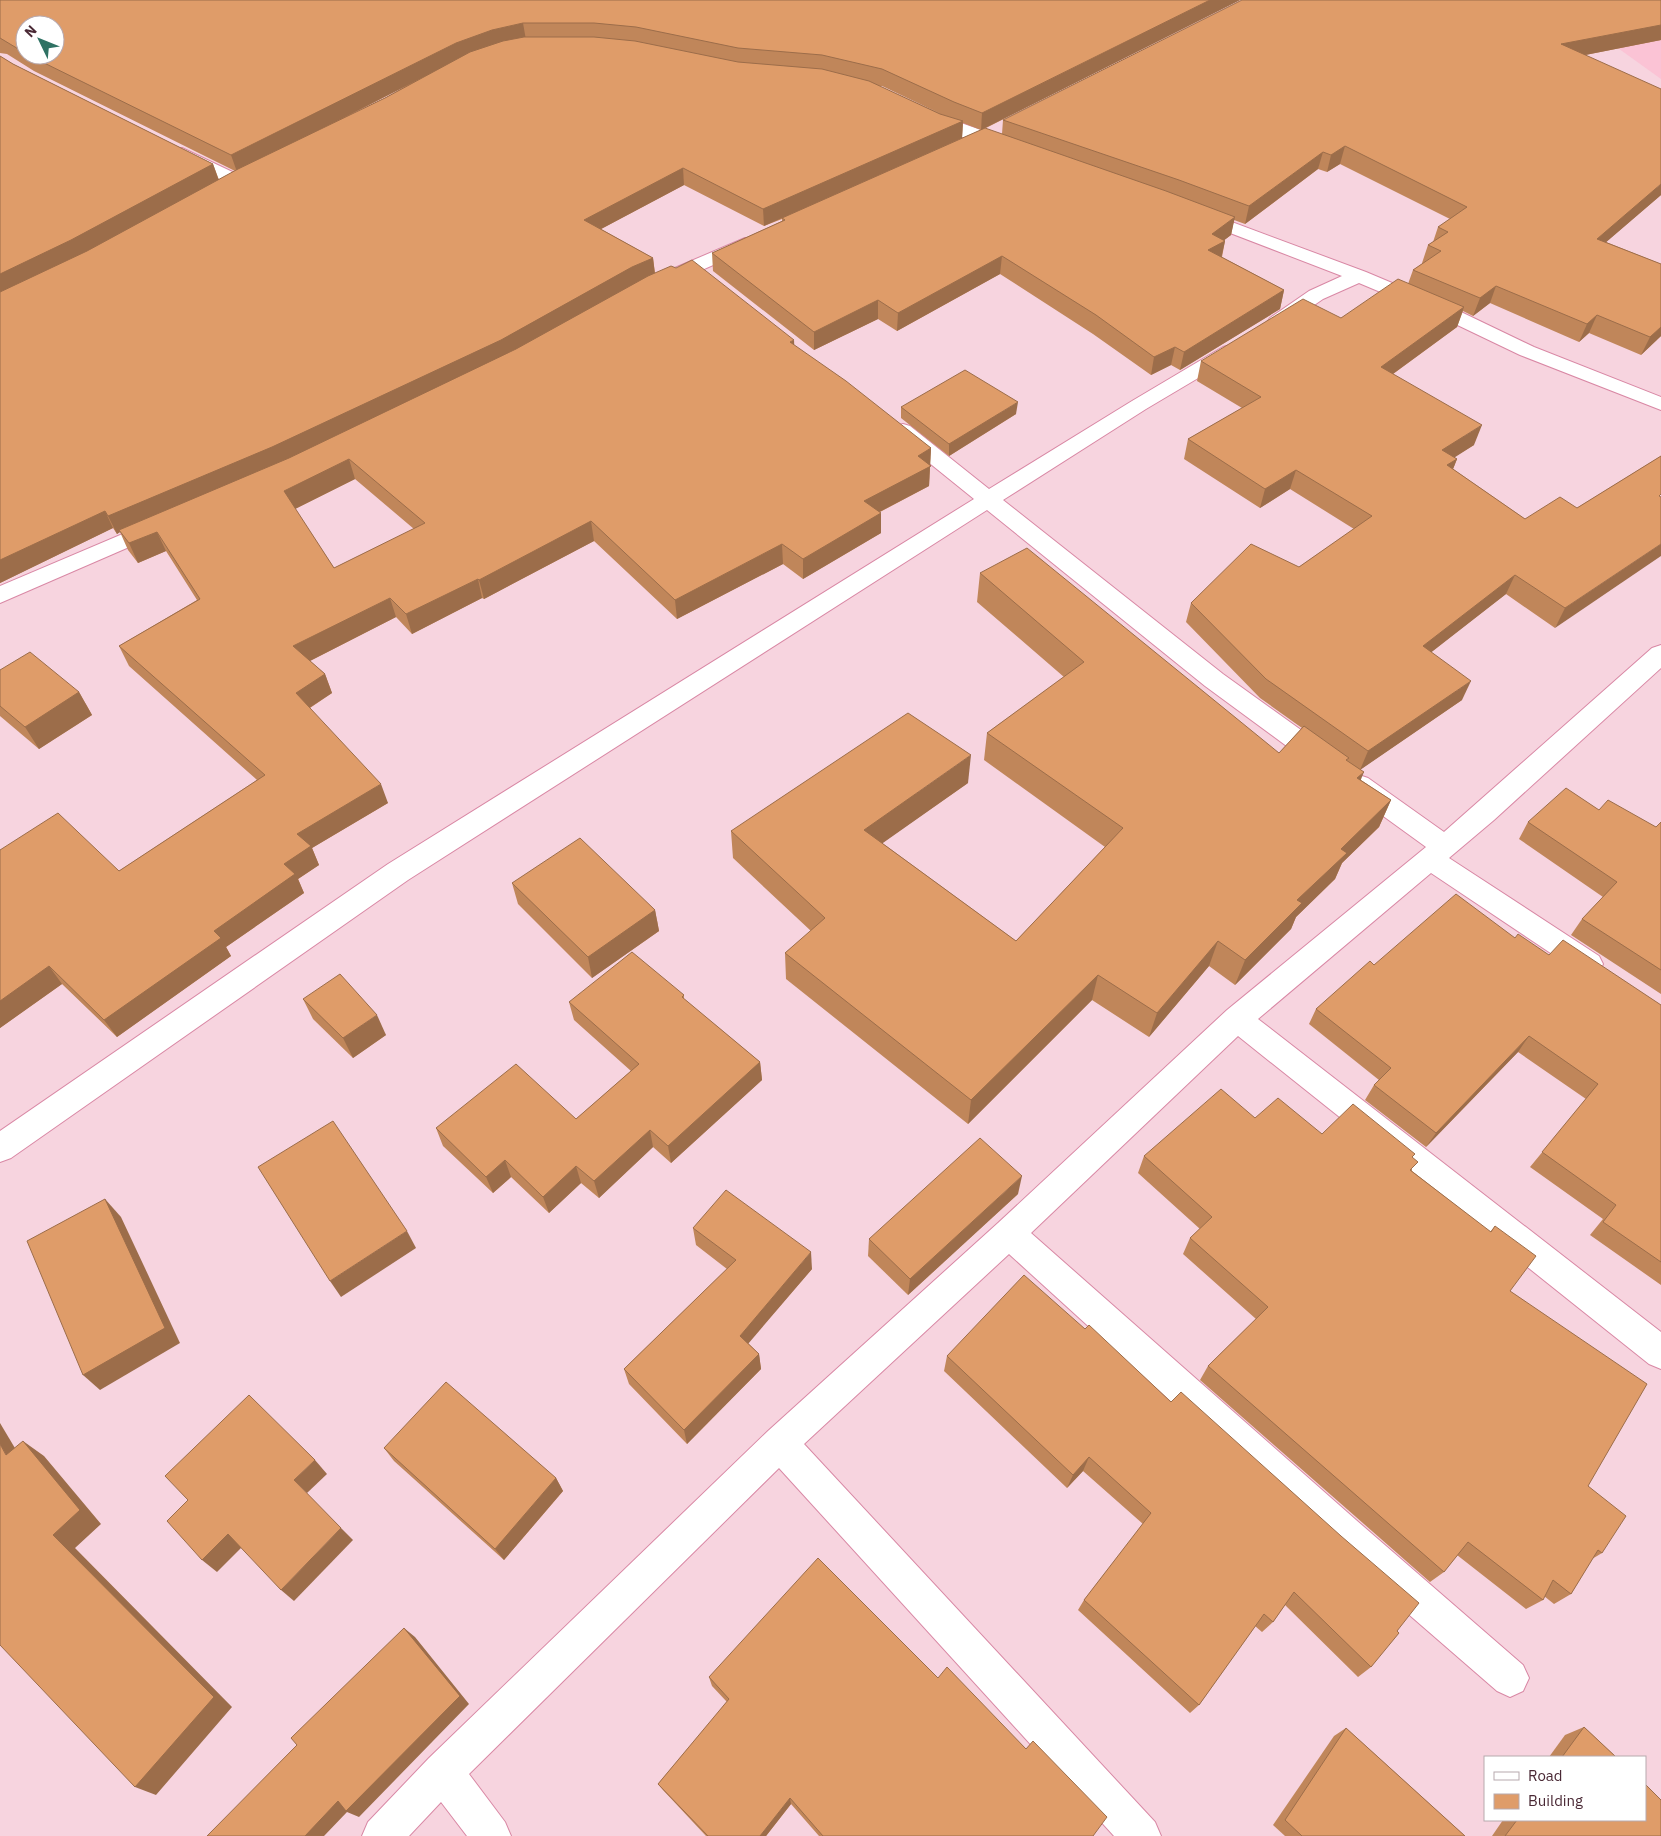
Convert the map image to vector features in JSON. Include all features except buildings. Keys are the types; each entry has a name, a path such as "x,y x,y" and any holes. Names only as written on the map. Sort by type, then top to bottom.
{"street":[{"path":"914,110 946,125 1030,153"},
{"path":"958,148 1010,124"},
{"path":"168,146 237,181"},
{"path":"1178,207 1358,276 1454,316 1527,351 1661,404"},
{"path":"650,286 700,273 763,236"},
{"path":"0,1148 398,872 1139,405 1254,337 1316,295 1358,276"},
{"path":"889,420 1128,613 1437,853 1611,978"},
{"path":"0,595 171,521"},
{"path":"382,1836 443,1772 780,1443 1009,1233 1237,1019 1486,813 1661,654"},
{"path":"1237,1019 1661,1353"},
{"path":"1009,1233 1336,1526 1510,1678"},
{"path":"780,1443 1141,1836"},
{"path":"443,1772 491,1836"}],"shaded area":[{"path":"1551,0 1661,0 1661,79"}]}
